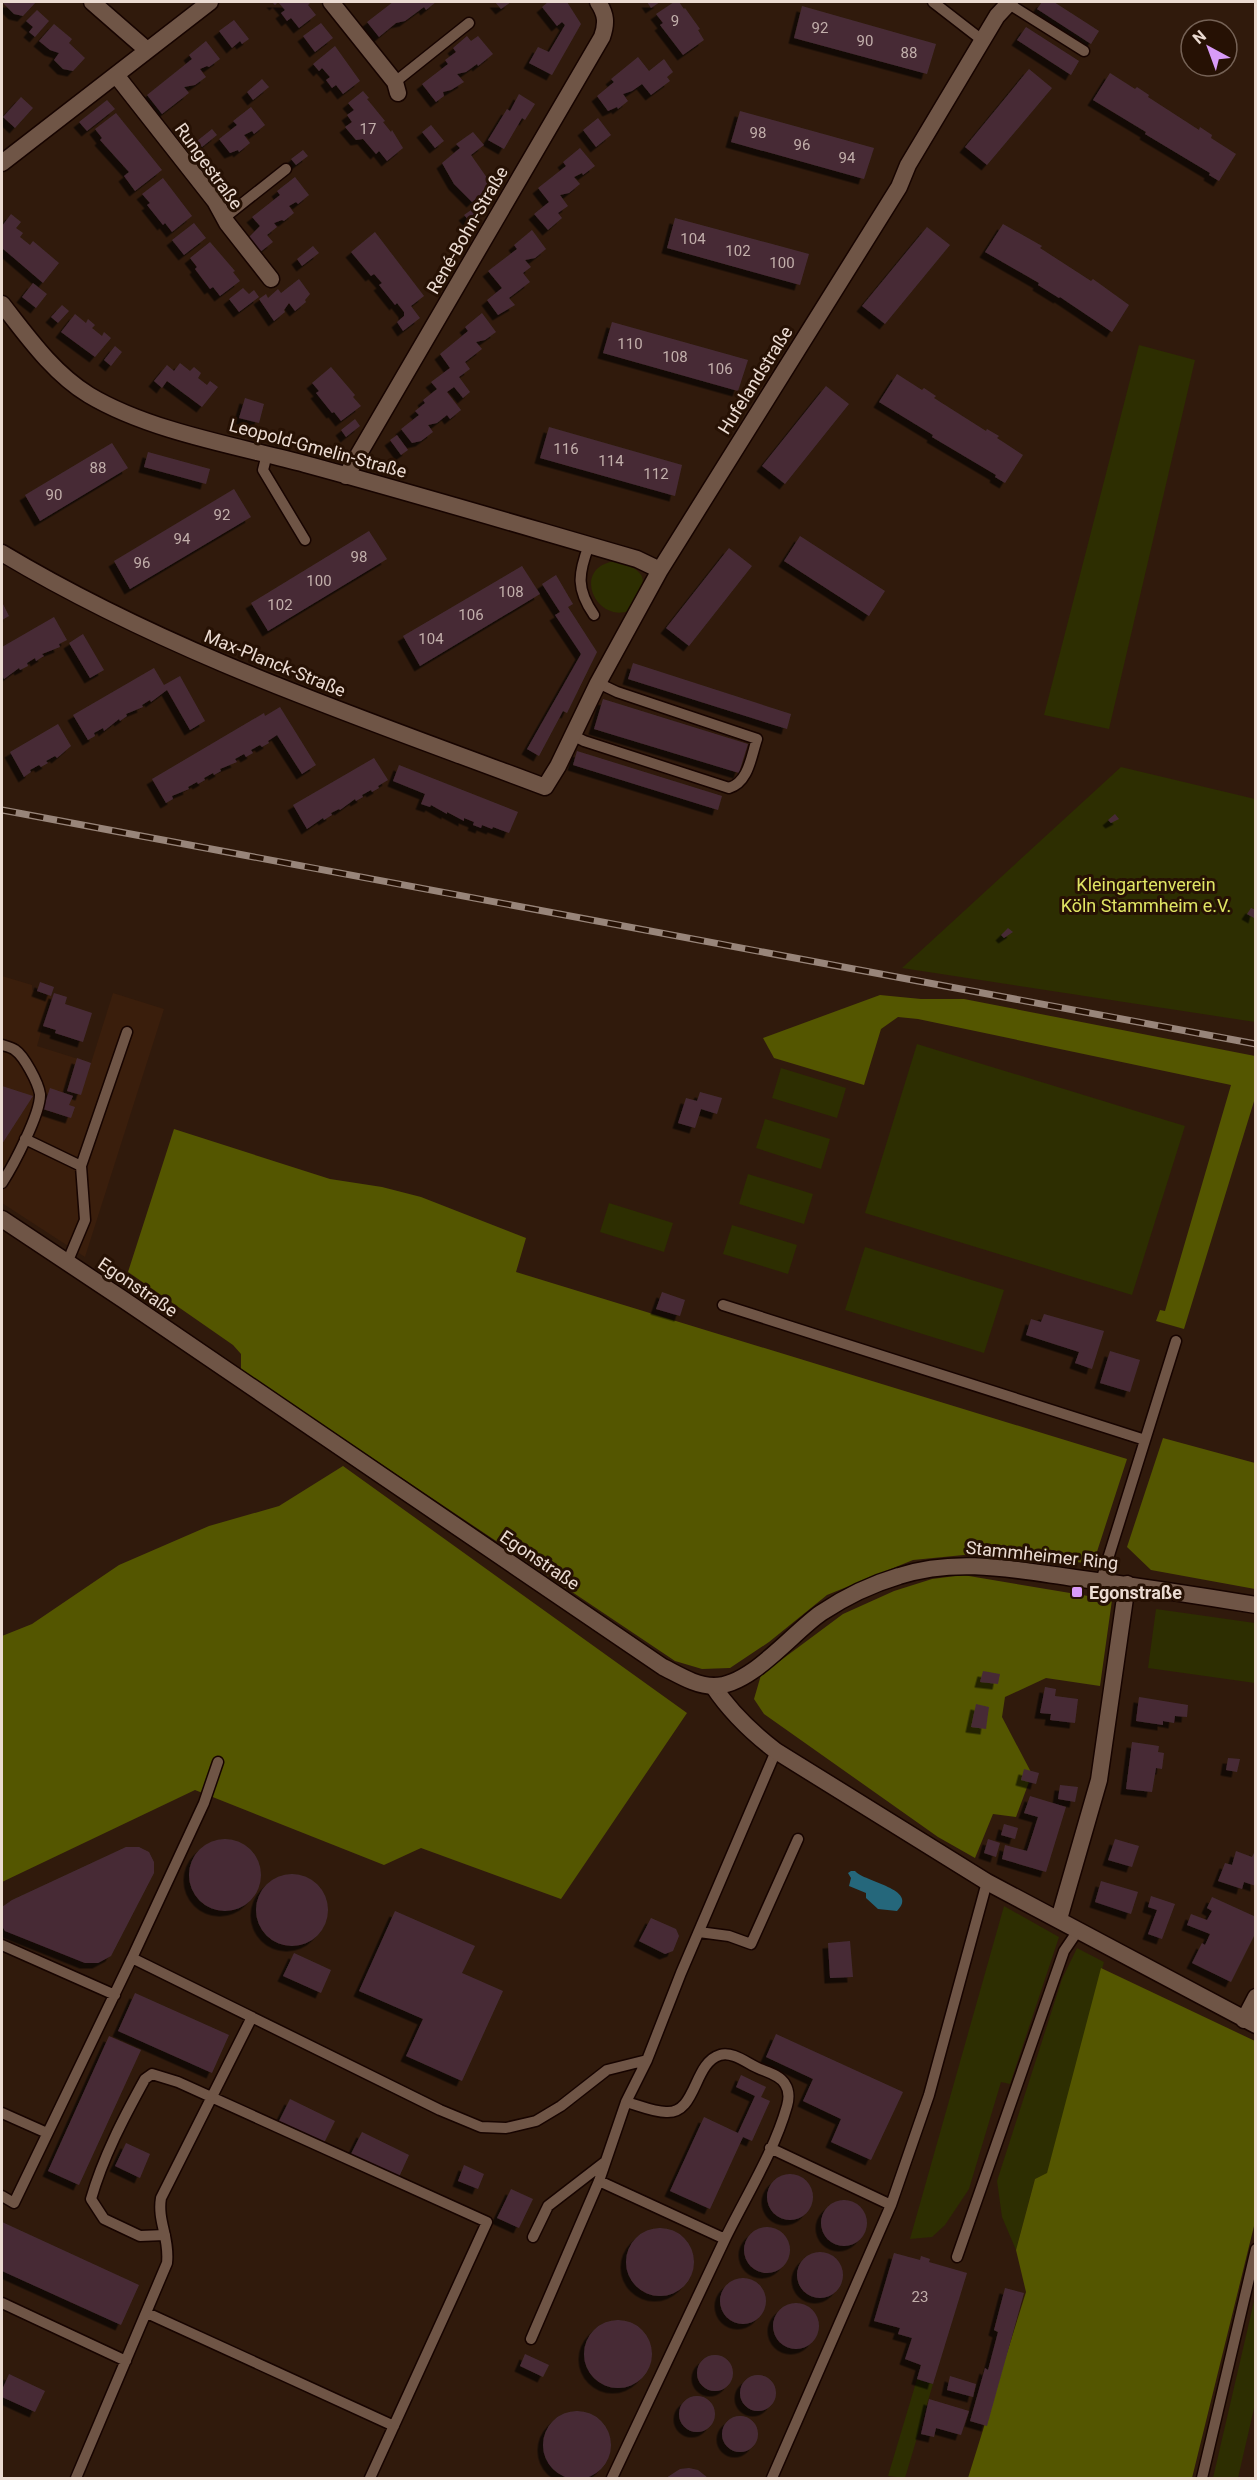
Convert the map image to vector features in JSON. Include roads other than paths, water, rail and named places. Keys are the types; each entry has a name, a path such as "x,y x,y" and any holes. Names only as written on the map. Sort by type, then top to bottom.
{"street":[{"path":"92,2 147,50"},
{"path":"2,163 210,2"},
{"path":"331,2 396,87"},
{"name":"René-Bohn-Straße","path":"346,476 602,37 606,26 605,17 598,2"},
{"name":"Hufelandstraße","path":"545,787 558,766 598,683 660,570 899,187 908,165 982,40 997,16 1010,3"},
{"name":"Rungestraße","path":"116,75 214,201 224,218 271,279"},
{"name":"Leopold-Gmelin-Straße","path":"2,304 43,356 87,394 123,412 160,425 590,545 637,559 660,570"},
{"name":"Max-Planck-Straße","path":"2,553 63,590 267,683 545,787"},
{"name":"Egonstraße","path":"2,1219 663,1667 692,1682 713,1686"},
{"name":"Stammheimer Ring","path":"713,1686 733,1683 754,1669 820,1613 844,1599 900,1575 956,1565 1001,1567 1256,1605"},
{"path":"1059,1919 1099,1780 1127,1584"},
{"path":"713,1686 734,1715 776,1751 987,1882 1250,2023 1256,1997"}],"lane":[{"path":"933,2 982,40"},
{"path":"1010,3 1084,51"},
{"path":"396,87 469,23"},
{"path":"224,218 286,169"},
{"path":"267,454 263,470 305,540"},
{"path":"590,545 581,566 579,583 585,602 594,615"},
{"path":"572,735 584,741 729,788 744,778 757,739 617,692 598,683"},
{"path":"67,1263 86,1220 81,1166 127,1032"},
{"path":"2,1045 15,1050 31,1070 40,1094 25,1139 2,1183"},
{"path":"25,1139 81,1166"},
{"path":"723,1305 1145,1440"},
{"path":"1101,1581 1176,1341"},
{"path":"531,2339 599,2181 626,2102 647,2060 776,1751"},
{"path":"2,2196 14,2203 115,1995 204,1803 218,1762"},
{"path":"699,1932 729,1936 751,1944 798,1839"},
{"path":"772,2478 891,2205 929,2095 987,1882"},
{"path":"957,2258 1064,1951 1078,1929"},
{"path":"2,1945 115,1995"},
{"path":"132,1958 440,2110 481,2127 506,2128 536,2121 561,2106 607,2070 647,2060"},
{"path":"76,2478 167,2263 168,2248 159,2209 161,2198 252,2017"},
{"path":"612,2478 770,2148 788,2104 788,2094 785,2083 777,2076 728,2054 719,2055 711,2060 686,2103 675,2111 666,2112 626,2102"},
{"path":"165,2235 140,2236 104,2219 91,2199 97,2178 118,2132 149,2075 157,2074 487,2222 370,2478"},
{"path":"2,2113 47,2133"},
{"path":"770,2148 891,2205"},
{"path":"533,2237 548,2206 605,2162"},
{"path":"599,2181 725,2239"},
{"path":"1202,2478 1256,2249"},
{"path":"2,2303 126,2361"},
{"path":"147,2313 394,2426"}],"water":[{"path":"851,1871 896,1892 901,1897 902,1903 897,1911 878,1909 866,1898 866,1893 849,1886 851,1878 848,1873"}],"railway":[{"path":"2,810 1256,1044"}],"place":[{"name":"Egonstraße","path":"1077,1592"}],"park label":[{"name":"Kleingartenverein Köln Stammheim e.V.","path":"1146,894"}]}
